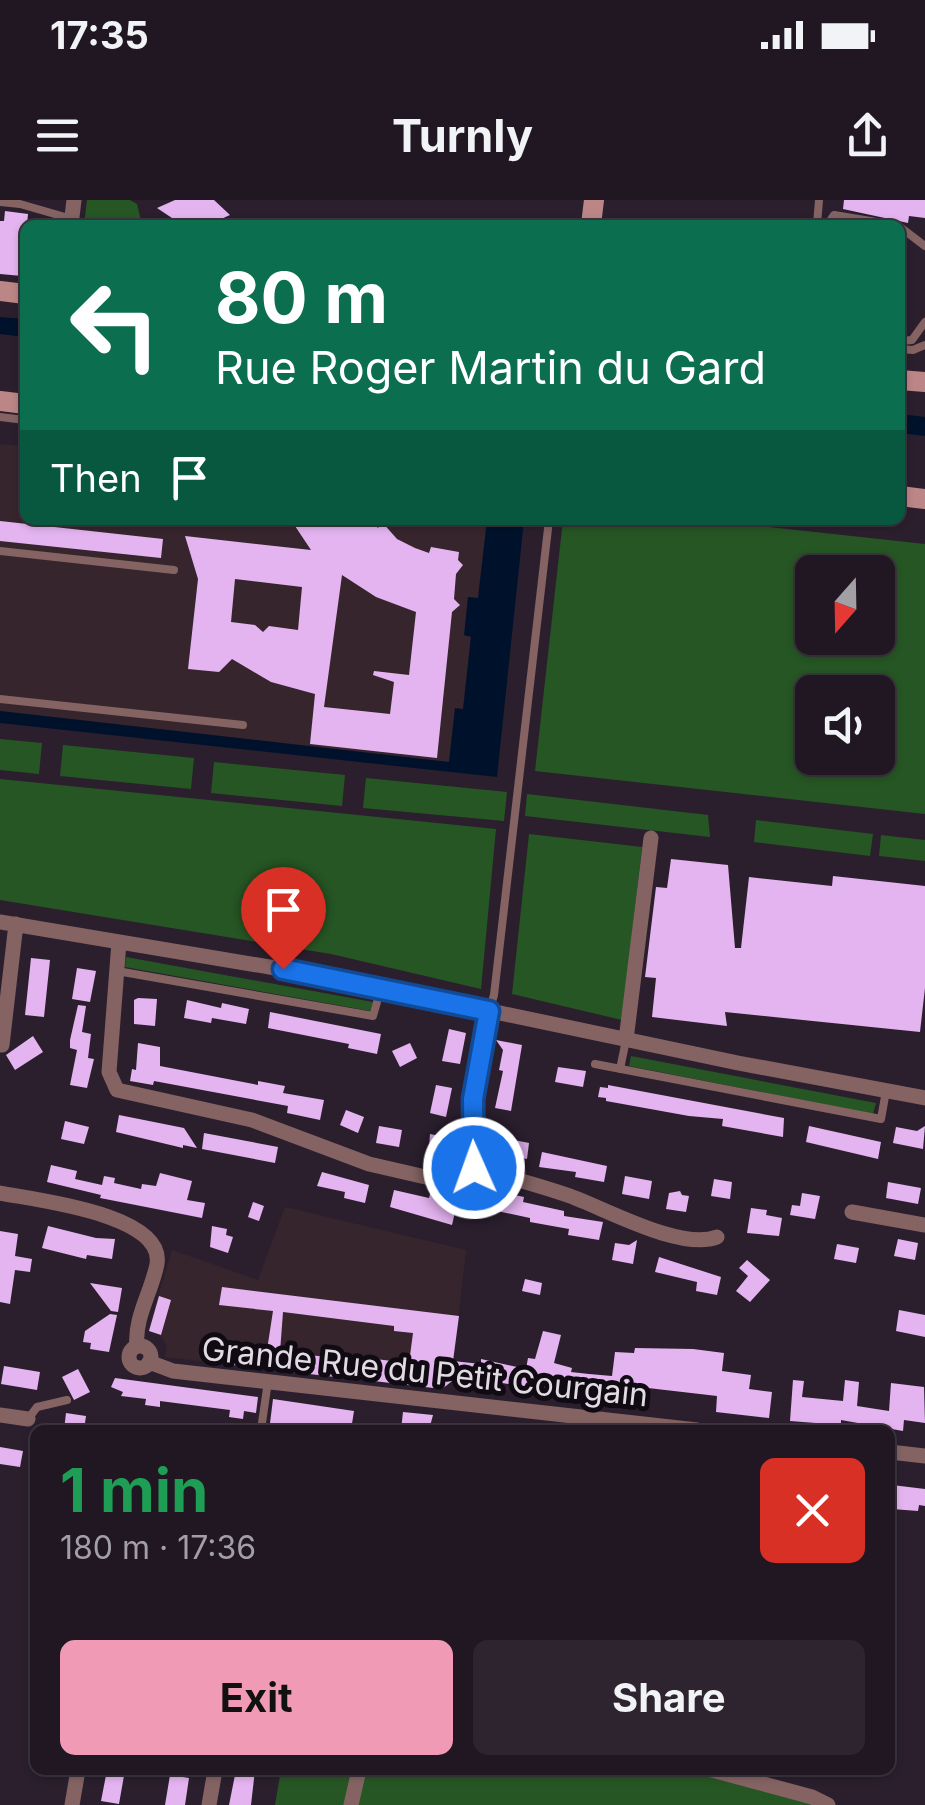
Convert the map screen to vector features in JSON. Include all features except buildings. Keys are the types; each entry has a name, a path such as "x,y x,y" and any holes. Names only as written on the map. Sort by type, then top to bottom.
{"street":[{"path":"626,1040 652,838"},
{"path":"2,1045 8,923 381,988 925,1098"},
{"path":"119,942 109,1072 116,1090 252,1120 368,1164 418,1176 462,1184 472,1178 473,1099 489,1011"},
{"path":"474,1168 572,1197 636,1225 695,1240 717,1237"},
{"name":"Grande Rue du Petit Courgain","path":"0,1193 111,1218 148,1236 157,1252 157,1262 140,1320 137,1346 147,1349 148,1362 173,1371 652,1425"},
{"path":"852,1212 925,1225"},
{"path":"0,1415 28,1420"},
{"path":"895,1453 925,1456"},
{"path":"72,1805 77,1775"},
{"path":"209,1805 214,1775"},
{"path":"351,1805 359,1775"},
{"path":"731,1775 828,1805"}],"lane":[{"path":"0,202 20,204 66,220"},
{"path":"827,220 834,215 863,220"},
{"path":"905,341 912,340 925,322"},
{"path":"925,334 925,344"},
{"path":"489,1011 494,995 548,525"},
{"path":"0,551 174,570"},
{"path":"0,700 243,725"},
{"path":"117,971 373,1016 381,988"},
{"path":"620,1069 626,1040"},
{"path":"596,1064 881,1119 886,1091"},
{"path":"261,1425 268,1382"},
{"path":"28,1420 37,1408 67,1400"}],"shaded area":[{"path":"0,444 20,446 20,525 486,525 478,598 468,597 465,635 471,636 463,709 455,709 449,762 0,711"},
{"path":"285,1207 466,1250 451,1382 442,1389 165,1357 167,1345 159,1334 148,1331 172,1250 258,1280"}],"green space":[{"path":"87,200 130,200 137,204 141,220 85,220"},
{"path":"562,525 752,525 925,544 925,814 535,771"},
{"path":"0,739 42,743 39,774 0,770"},
{"path":"63,745 194,758 191,789 60,776"},
{"path":"214,762 345,775 342,806 211,793"},
{"path":"366,778 507,792 504,821 363,808"},
{"path":"0,779 496,829 481,989 331,954 0,900"},
{"path":"527,794 708,815 710,837 525,816"},
{"path":"756,820 873,834 870,856 754,842"},
{"path":"529,834 642,847 622,1020 512,994"},
{"path":"881,835 925,840 925,861 879,856"},
{"path":"126,957 373,1002 370,1011 125,967"},
{"path":"631,1056 876,1103 873,1114 629,1066"},
{"path":"280,1775 723,1775 815,1805 275,1805"}],"water":[{"path":"0,317 20,319 20,336 0,334"},
{"path":"905,415 925,417 925,436 905,434"},
{"path":"486,525 523,525 497,777 0,723 0,711 449,762 455,708 463,709 471,637 464,635 468,597 478,598"}],"route":[{"path":"283,969 489,1011 473,1099 474,1168"}]}
